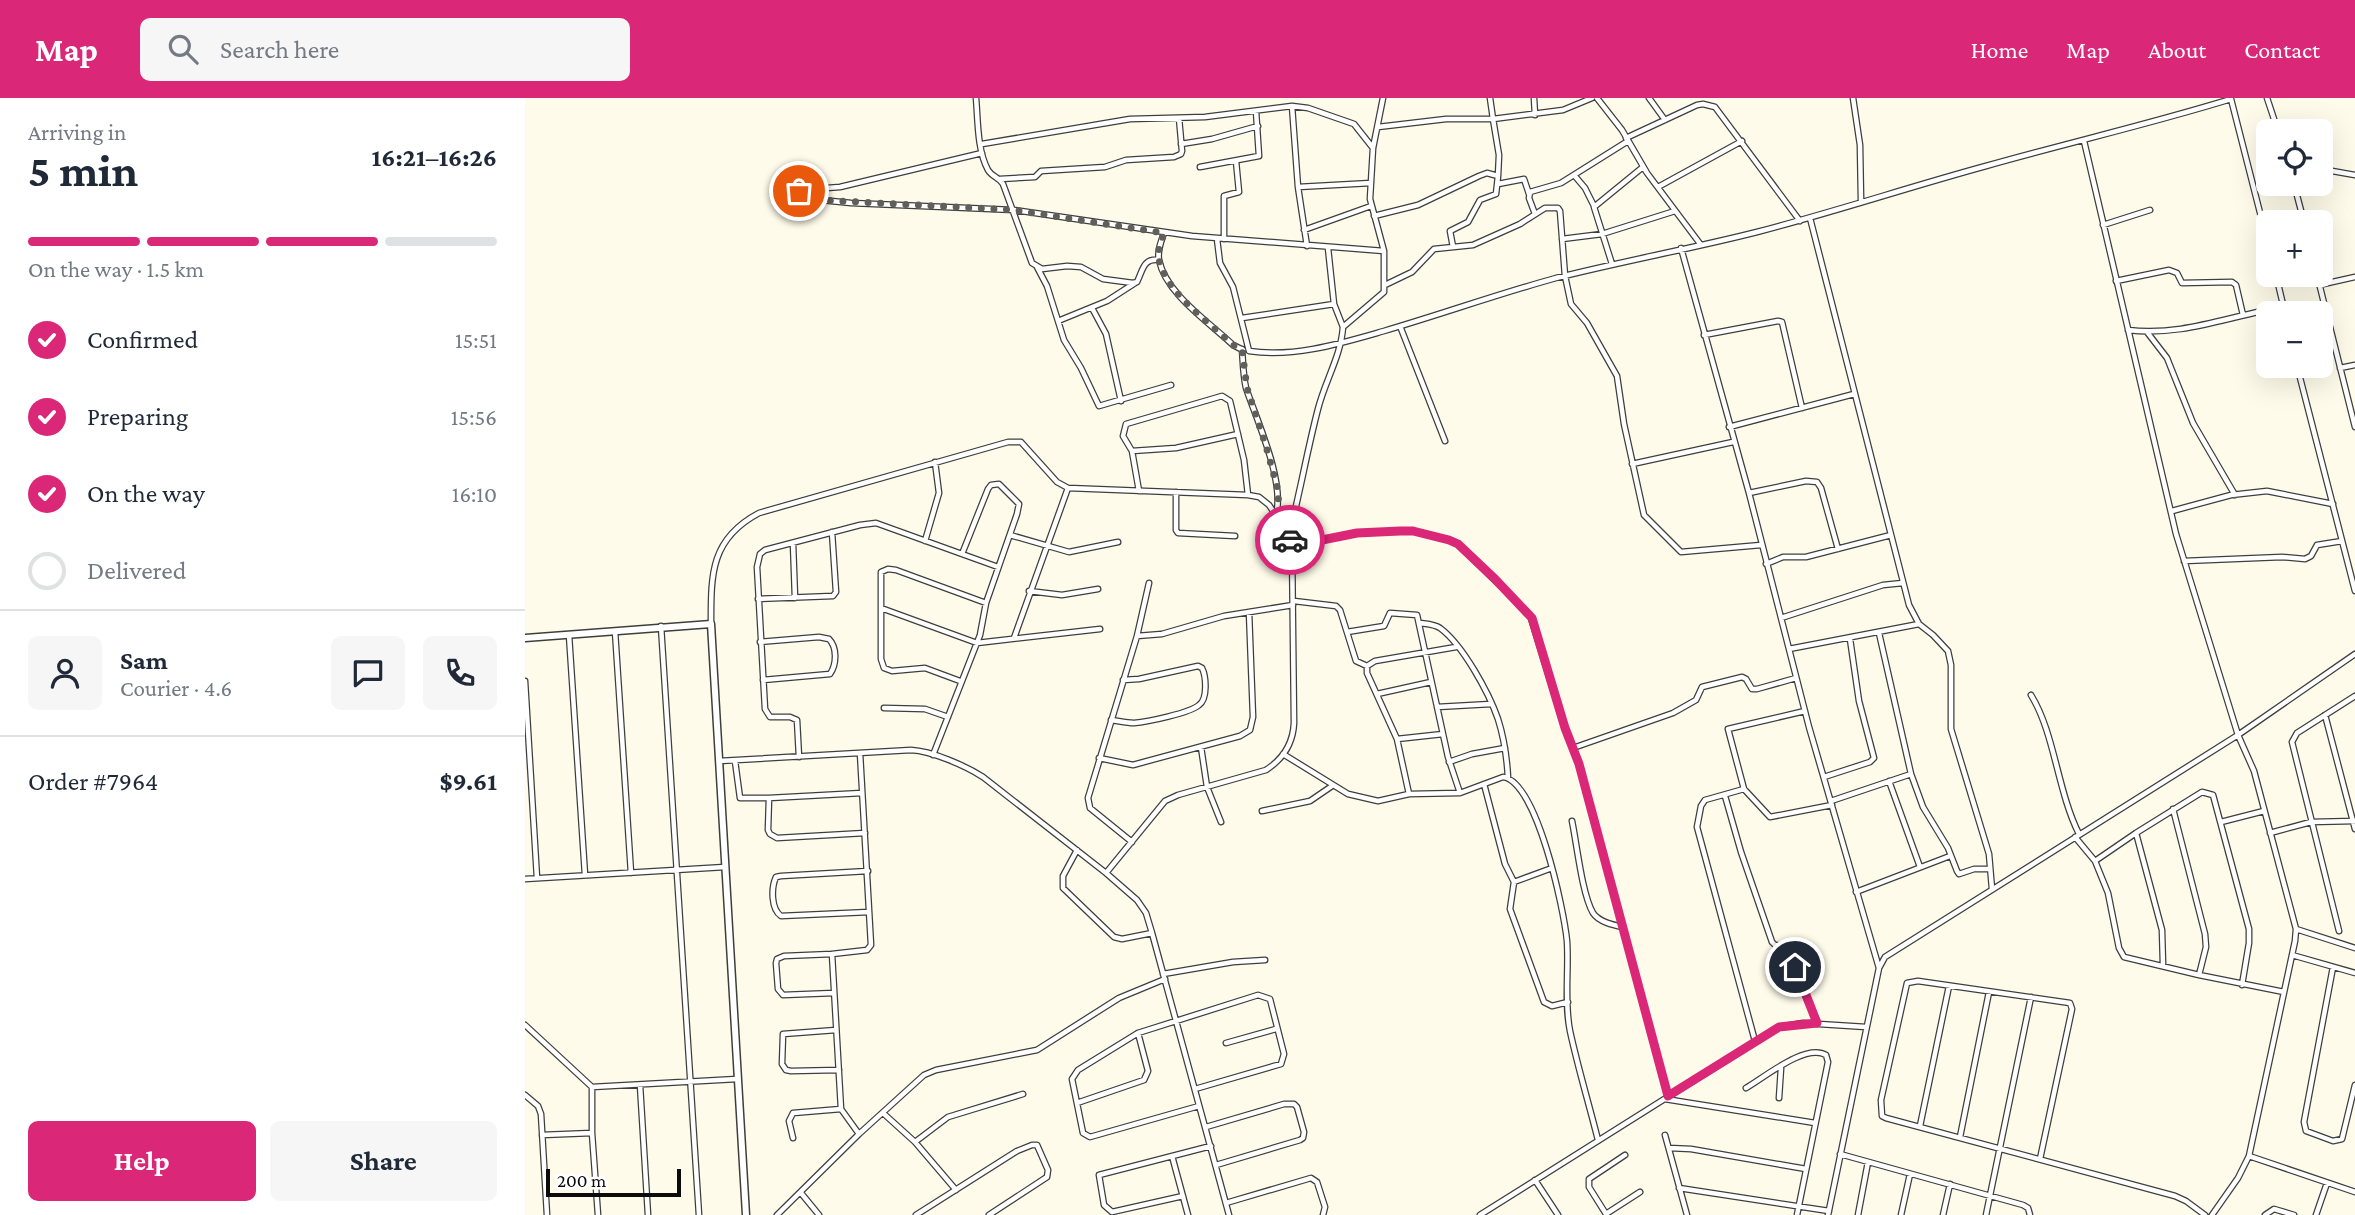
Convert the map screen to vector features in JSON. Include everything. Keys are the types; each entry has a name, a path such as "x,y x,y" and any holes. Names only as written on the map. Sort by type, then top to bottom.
{"street":[{"path":"976,98 982,153 988,171 1000,179 1014,210 1029,256 1047,286 1064,340 1099,405 1171,385"},
{"path":"1343,327 1380,297 1385,285 1384,251 1371,206 1373,148 1384,98"},
{"path":"1453,247 1450,231 1468,222 1480,200 1496,194 1499,155 1490,98"},
{"path":"1534,98 1535,115"},
{"path":"1378,127 1446,119 1493,119 1535,115 1563,110 1594,98 1701,245"},
{"path":"1649,98 1665,120"},
{"path":"1853,98 1860,145 1861,201"},
{"path":"2267,98 2274,119"},
{"path":"1164,233 1159,260 1173,285 1187,304 1233,345 1249,351 1301,350 1342,343 1565,276 1800,221 1861,201 2232,99 2260,210"},
{"path":"1529,194 1561,183 1627,140 1665,120 1697,105 1709,105 1715,107 1742,141 1800,221"},
{"path":"982,144 1130,119 1179,118 1292,106 1308,108 1354,124 1373,148"},
{"path":"1292,106 1298,187 1307,246"},
{"path":"1200,167 1256,158 1261,154 1257,111"},
{"path":"1000,179 1035,177 1041,171 1105,167 1126,160 1174,157 1181,154 1179,118"},
{"path":"1181,144 1212,139 1258,126"},
{"path":"1658,187 1742,141"},
{"path":"2084,141 2184,561 2238,735 2252,763 2296,929 2249,1156 2238,1178 2212,1215"},
{"path":"982,153 840,187 800,190 798,195 801,198 851,202 1014,210 1217,239 1384,251"},
{"path":"1224,239 1224,196 1239,192 1236,161"},
{"path":"1594,206 1643,167"},
{"path":"2333,171 2355,175"},
{"path":"1374,216 1417,205 1487,173 1498,176"},
{"path":"1574,175 1585,188 1594,206 1612,264"},
{"path":"1498,184 1524,179 1535,214"},
{"path":"1298,187 1371,183"},
{"path":"1304,230 1371,206"},
{"path":"1385,285 1412,272 1434,249 1473,245 1520,224 1549,207 1558,208 1565,276 1574,309 1587,323 1617,376 1644,515 1678,551 1761,545"},
{"path":"2103,225 2150,210"},
{"path":"1563,239 1602,234 1675,211"},
{"path":"1810,218 1911,611 1919,624 1948,651 1951,665 1951,729 1989,854 1992,889"},
{"path":"1217,239 1220,264 1233,287 1249,351"},
{"path":"1289,535 1318,407 1342,343 1343,327 1334,304 1328,248"},
{"path":"1681,248 1805,711 1879,968"},
{"path":"1058,321 1118,295 1137,282 1144,264 1153,259 1159,260"},
{"path":"1037,267 1049,269 1073,266 1090,270 1103,279 1137,282"},
{"path":"2116,281 2169,270 2177,273 2182,283 2232,282 2236,285 2243,315"},
{"path":"2333,282 2355,277"},
{"path":"2320,287 2355,427"},
{"path":"1242,318 1334,304"},
{"path":"1092,308 1106,334 1121,401"},
{"path":"2128,330 2147,332 2210,325 2256,313"},
{"path":"1704,335 1780,321 1802,408"},
{"path":"1400,326 1445,441"},
{"path":"2147,332 2167,358 2193,423 2235,495"},
{"path":"1242,349 1247,388 1279,494 1276,516"},
{"path":"2340,369 2355,365"},
{"path":"2300,378 2355,591"},
{"path":"1729,427 1854,394"},
{"path":"1139,491 1132,451 1123,436 1126,424 1218,397 1230,401 1248,495"},
{"path":"1132,451 1176,448 1238,434"},
{"path":"746,1215 711,624 713,564 726,541 750,517 935,462 1017,441 1025,445 1057,482 1068,488 1248,495 1265,500 1289,535 1292,546 1293,736 1276,764 1266,770 1165,801 1106,873"},
{"path":"1632,464 1733,442"},
{"path":"925,541 939,493 935,462"},
{"path":"1748,493 1806,481 1817,482 1838,549"},
{"path":"933,755 977,643 986,603 1019,504 999,484 991,485 962,554"},
{"path":"1014,638 1068,488"},
{"path":"1176,492 1176,530 1179,534 1235,536"},
{"path":"2172,510 2235,495 2277,492 2333,504"},
{"path":"799,757 797,720 794,717 774,718 766,714 758,599 757,567 760,554 832,532 876,523 998,567"},
{"path":"1292,546 1357,533 1400,531 1413,531 1449,540 1458,544 1530,615 1573,748 1623,927 1666,1097"},
{"path":"758,599 829,596 836,592 832,532"},
{"path":"1766,564 1783,557 1806,557 1891,535"},
{"path":"1010,536 1069,552 1118,542"},
{"path":"2184,561 2282,557 2305,559 2311,556 2317,545 2342,541"},
{"path":"793,543 795,598"},
{"path":"960,681 925,668 893,671 884,668 881,659 881,576 884,570 888,569 986,603"},
{"path":"1132,842 1090,808 1088,803 1137,635 1149,583"},
{"path":"1781,618 1883,585 1903,583"},
{"path":"1029,591 1062,595 1098,589"},
{"path":"1137,635 1162,634 1224,616 1294,603 1336,606 1340,610 1356,661 1367,666"},
{"path":"881,608 977,643 1100,629"},
{"path":"1099,758 1133,765 1240,736 1250,730 1249,612"},
{"path":"1347,632 1384,626 1390,614 1414,613 1420,623 1449,762 1460,793"},
{"path":"1420,623 1432,624 1442,629 1476,672 1498,720 1505,748 1508,778"},
{"path":"525,638 711,624"},
{"path":"1789,649 1919,624"},
{"path":"661,626 699,1215"},
{"path":"615,631 631,873"},
{"path":"1878,633 1910,774 1923,807 1944,840 1959,874 1974,869 1990,869"},
{"path":"569,634 585,875"},
{"path":"760,642 819,637 829,639 835,648 830,674 763,680"},
{"path":"1824,777 1870,762 1874,758 1859,701 1850,639"},
{"path":"1367,666 1375,661 1456,647"},
{"path":"1679,1188 1828,1213 1879,968 1890,954 2238,735 2355,654"},
{"path":"1111,720 1144,721 1194,709 1204,699 1205,675 1198,666 1123,680"},
{"path":"1367,666 1367,673 1397,739 1409,794"},
{"path":"1573,748 1673,713 1696,700 1706,685 1742,677 1752,688 1757,689 1796,678"},
{"path":"525,681 537,878"},
{"path":"1377,694 1431,682"},
{"path":"2031,695 2044,727 2077,835 2095,861 2108,893 2121,954 2132,961 2163,965 2242,985 2284,992"},
{"path":"2339,931 2292,738 2355,696"},
{"path":"1437,707 1491,704"},
{"path":"884,708 925,709 948,717"},
{"path":"1805,711 1728,729 1744,789 1770,817 1832,803 1910,774"},
{"path":"2325,715 2355,829"},
{"path":"1397,739 1443,734"},
{"path":"1201,747 1207,787 1221,821"},
{"path":"1449,762 1472,754 1505,748"},
{"path":"719,761 911,750 933,755 978,774 1106,873 1143,908 1152,933 1229,1215"},
{"path":"834,993 783,995 778,989 776,963 777,959 784,957 870,948 860,753"},
{"path":"1283,754 1348,794 1378,801 1409,794 1460,793 1503,777 1508,778 1523,793 1538,823 1563,915 1567,940 1570,1031 1598,1140"},
{"path":"735,761 740,797 862,793"},
{"path":"1889,781 1920,867"},
{"path":"1484,784 1505,864 1514,882 1510,909 1544,1002 1552,1006 1568,1002"},
{"path":"1262,811 1310,801 1332,786"},
{"path":"1744,789 1703,802 1697,827 1755,1041"},
{"path":"2095,861 2136,832 2202,792 2214,796 2249,929 2242,985"},
{"path":"1725,796 1772,942 1786,946 1789,950 1817,1023"},
{"path":"769,798 768,831 773,837 865,833"},
{"path":"2173,809 2205,934 2206,947 2199,975"},
{"path":"2221,822 2264,811"},
{"path":"1572,821 1593,913 1611,925 1623,927"},
{"path":"2270,833 2311,822 2354,821"},
{"path":"2136,832 2162,930 2163,965"},
{"path":"1077,850 1062,880 1063,888 1114,937 1122,939 1152,933"},
{"path":"1856,892 1950,856"},
{"path":"525,878 726,867"},
{"path":"1514,882 1552,868"},
{"path":"868,871 776,877 773,884 774,908 781,916 870,912"},
{"path":"2296,929 2355,948"},
{"path":"832,954 841,1109 859,1134"},
{"path":"2292,955 2355,973"},
{"path":"777,1215 859,1134 930,1072 1037,1050 1119,998 1164,976 1233,962 1265,960"},
{"path":"2333,967 2303,1125 2306,1131 2333,1142 2342,1139 2355,1085"},
{"path":"2040,1159 2072,1007 2069,1002 1918,981 1907,983 1881,1100 1882,1116 2175,1196 2186,1200 2205,1215"},
{"path":"1920,1126 1949,986"},
{"path":"1960,1137 1989,992"},
{"path":"1195,1089 1281,1064 1284,1054 1270,999 1258,995 1138,1033 1075,1073 1072,1079 1083,1133 1086,1136 1095,1137 1199,1106"},
{"path":"1986,1215 2031,997"},
{"path":"1480,1215 1779,1027 1817,1023 1866,1027"},
{"path":"525,1025 592,1087 737,1079"},
{"path":"1226,1044 1276,1029"},
{"path":"836,1030 783,1034 782,1064 786,1070 791,1071 839,1070"},
{"path":"1077,1103 1144,1080 1148,1071 1138,1033"},
{"path":"1746,1088 1804,1053 1817,1052 1826,1055 1828,1062 1797,1215"},
{"path":"1779,1098 1781,1068"},
{"path":"641,1085 648,1215"},
{"path":"592,1087 591,1133 598,1215"},
{"path":"915,1142 949,1117 1023,1094"},
{"path":"525,1095 540,1110 547,1215"},
{"path":"1666,1097 1815,1123"},
{"path":"1206,1127 1284,1104 1294,1104 1304,1132 1300,1140 1216,1165"},
{"path":"793,1138 789,1121 793,1113 841,1109"},
{"path":"883,1112 915,1142 956,1190"},
{"path":"542,1135 591,1133"},
{"path":"1665,1135 1687,1215"},
{"path":"916,1215 1017,1151 1037,1145 1048,1170 1047,1177 989,1215"},
{"path":"1183,1196 1118,1212 1109,1211 1104,1205 1099,1178 1101,1174 1211,1146"},
{"path":"1669,1148 1691,1149 1805,1169"},
{"path":"1840,1154 2025,1206 2030,1215"},
{"path":"1625,1155 1589,1179 1589,1187 1605,1214 1640,1192"},
{"path":"1172,1156 1188,1215"},
{"path":"2249,1156 2355,1192"},
{"path":"1857,1215 1868,1162"},
{"path":"1901,1215 1910,1174"},
{"path":"1226,1203 1311,1178 1317,1182 1325,1207 1323,1215"},
{"path":"1535,1180 1558,1215"},
{"path":"2316,1215 2327,1183"},
{"path":"1943,1215 1950,1184"},
{"path":"801,1194 820,1215"},
{"path":"2265,1215 2274,1209 2294,1215"}],"way so far":[{"path":"799,191 801,198 1014,210 1164,233 1159,260 1178,294 1233,345 1242,349 1244,378 1279,494 1276,516 1290,540"}],"route":[{"path":"1290,540 1292,546 1357,533 1413,531 1453,541 1530,615 1579,764 1668,1096 1779,1027 1817,1023 1795,967"}]}
